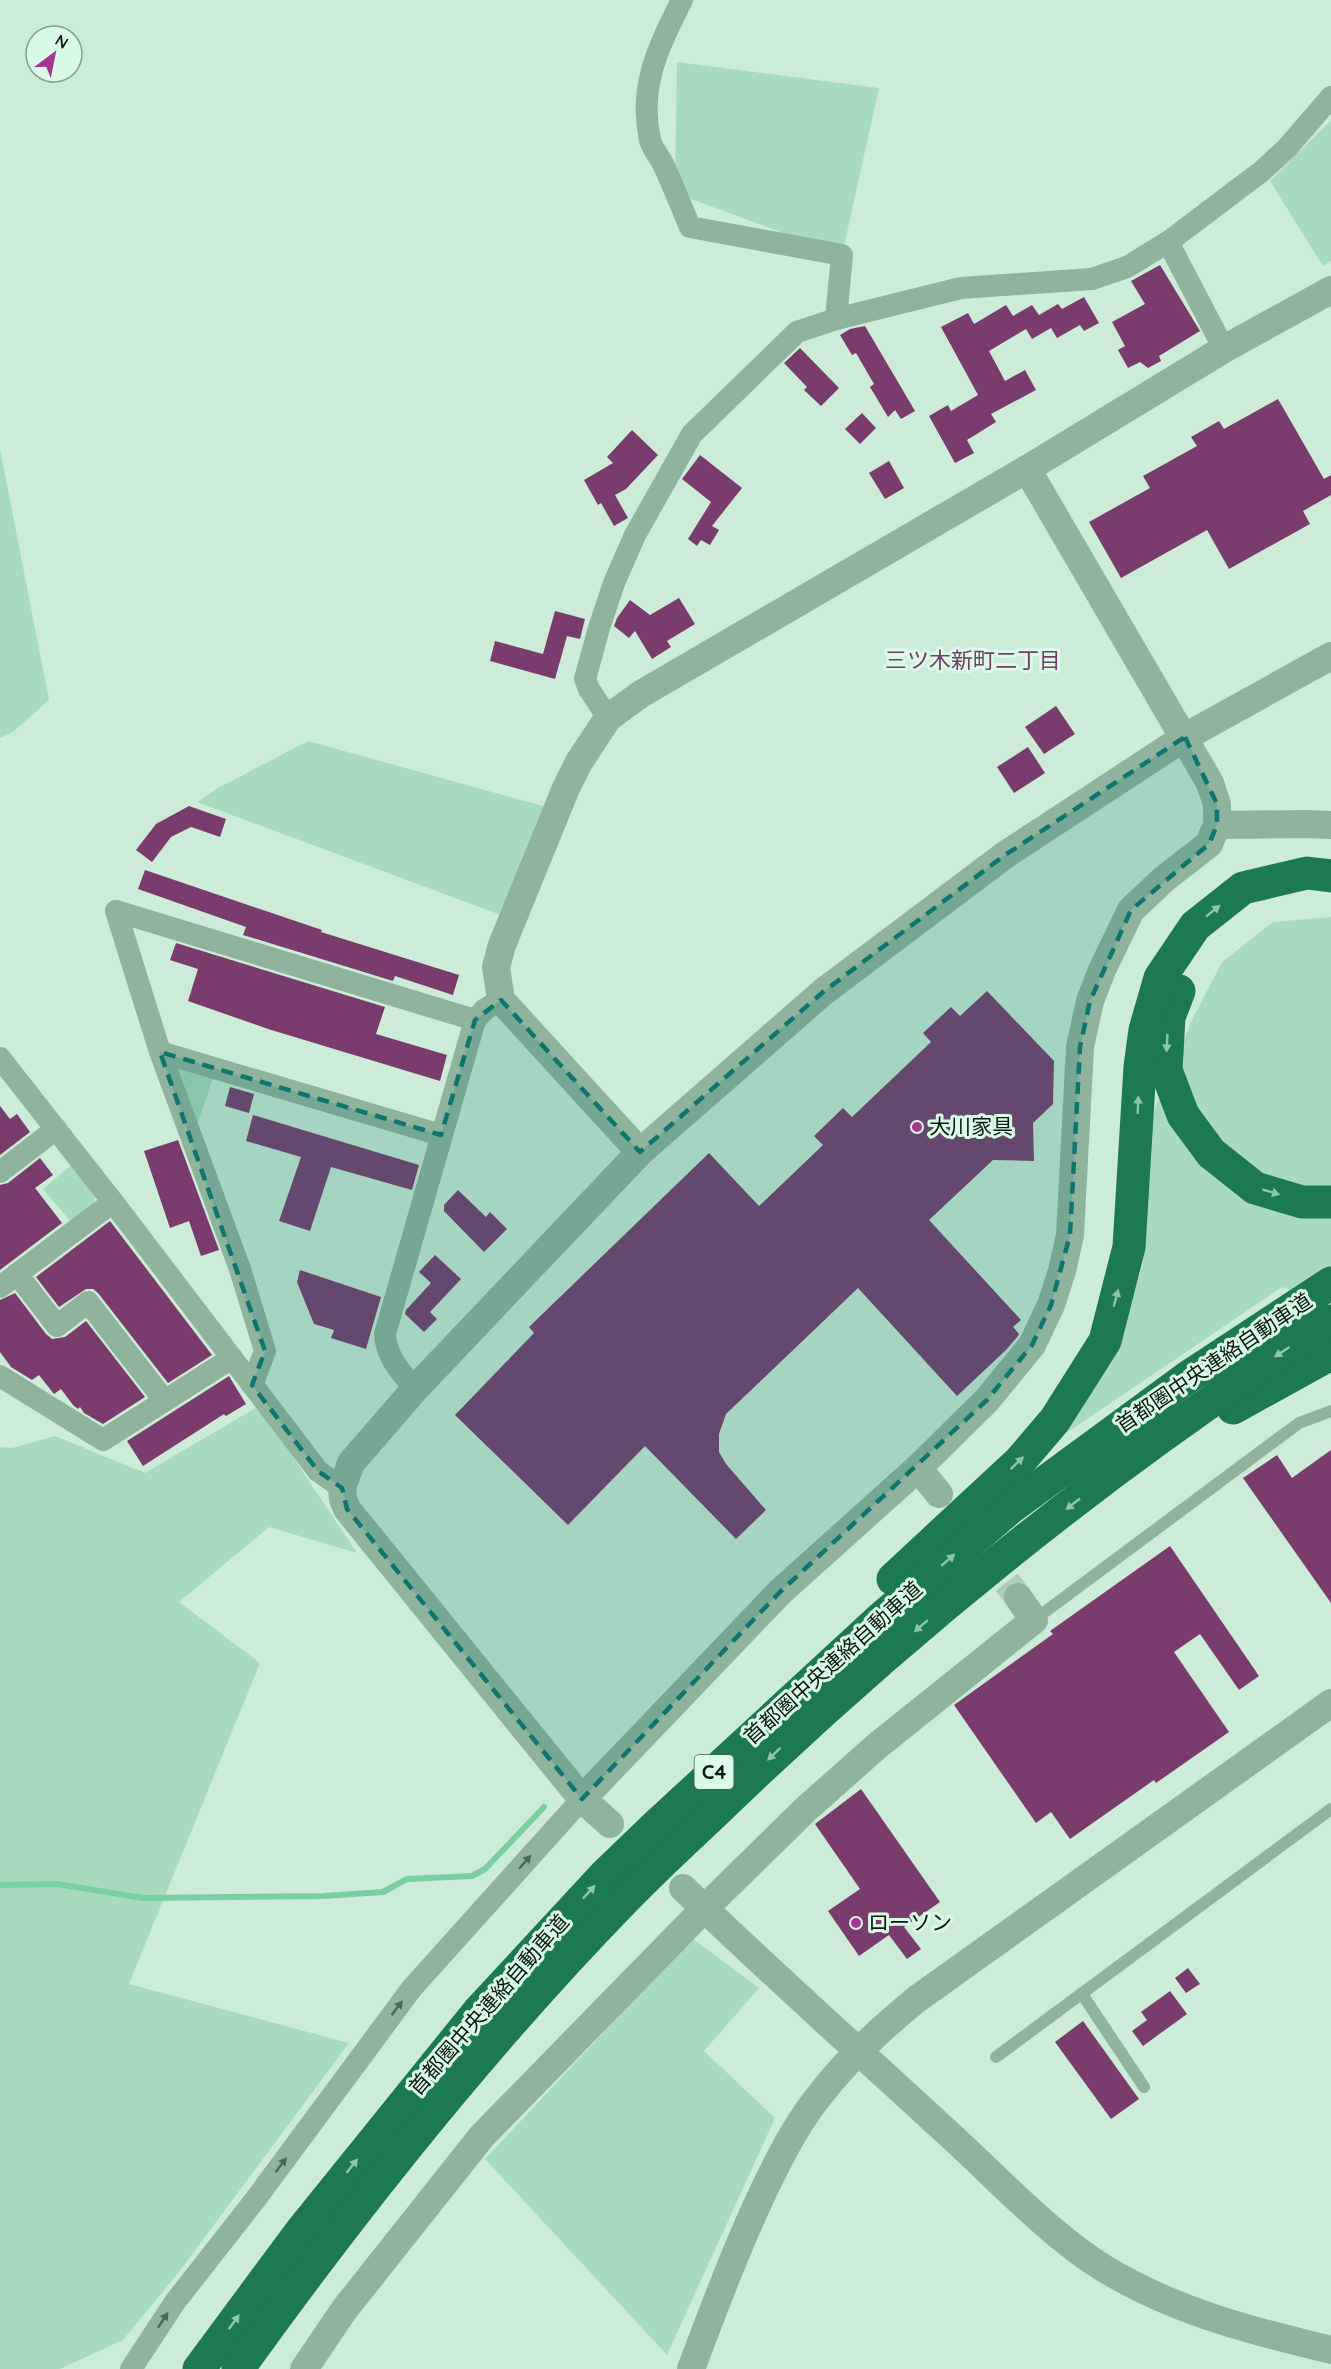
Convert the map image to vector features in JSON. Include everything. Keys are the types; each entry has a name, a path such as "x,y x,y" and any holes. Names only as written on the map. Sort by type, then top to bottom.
{"highway":[{"path":"657,1825 872,1599 1020,1461 1055,1420 1105,1341 1129,1247 1140,1067 1145,1030 1160,978 1195,926 1243,888 1307,873 1331,876"},
{"path":"1331,894 1314,891 1261,904 1214,938 1185,977 1169,1017 1166,1070 1183,1114 1211,1153 1255,1188 1302,1202 1331,1202"},
{"name":"首都圏中央連絡自動車道","path":"199,2369 302,2229 478,2012 604,1876 657,1825 880,1619 1010,1508 1188,1377 1331,1283"},
{"name":"首都圏中央連絡自動車道","path":"238,2369 312,2265 409,2144 509,2026 621,1902 793,1737 969,1584 1110,1475 1252,1371 1331,1321"},
{"path":"1110,1475 1331,1354"}],"street":[{"path":"682,0 656,52 649,77 646,107 650,142 662,163 690,227 842,255 836,318"},
{"path":"608,717 585,679 614,583 636,536 689,439 798,332 836,318 961,288 1092,279 1127,267 1168,242 1262,171 1287,148 1331,97"},
{"path":"1168,242 1224,349"},
{"path":"640,1152 501,1000 496,967 502,945 566,788 579,762 608,717 641,693 1027,470 1224,349 1331,290"},
{"path":"131,2369 175,2302 255,2200 412,1988 582,1799 780,1592 918,1468 987,1400 1032,1345 1062,1271 1070,1235 1080,1047 1090,1001 1131,910 1164,879 1209,844 1217,825 1217,804 1210,783 1185,737 1027,470"},
{"path":"610,1824 582,1799 347,1509 342,1488 351,1463 415,1389 640,1152 823,992 1005,855 1185,737 1331,656"},
{"path":"1217,825 1331,825"},
{"path":"252,1385 265,1351 240,1269 160,1052 116,911 475,1020"},
{"path":"415,1389 392,1360 385,1334 475,1020 484,1009 501,1000"},
{"path":"160,1052 441,1135"},
{"path":"0,1058 318,1472 342,1488"},
{"path":"0,1172 56,1129"},
{"path":"112,1202 9,1280 57,1326 88,1302 164,1400"},
{"path":"0,1376 103,1440 232,1358"},
{"path":"918,1468 939,1494"},
{"path":"304,2369 344,2310 482,2136 704,1909 806,1809 877,1746 1034,1620 1018,1597"},
{"path":"691,2369 750,2220 789,2140 820,2095 857,2051 917,1999 1331,1703"},
{"path":"683,1888 857,2051 1066,2241 1105,2269 1184,2309 1259,2333 1331,2350"}],"lane":[{"path":"1034,1620 1299,1423 1331,1411"},
{"path":"996,2057 1331,1809"},
{"path":"1082,1994 1144,2087"}],"highlighted area":[{"path":"1185,737 1217,804 1217,825 1209,844 1131,910 1090,1001 1080,1047 1070,1235 1051,1305 1032,1345 987,1400 780,1592 582,1799 347,1509 342,1488 318,1471 252,1385 265,1351 160,1052 441,1135 475,1020 501,1000 640,1152 823,992 1005,855"}],"green space":[{"path":"677,62 879,88 842,255 675,193"},
{"path":"1331,120 1331,261 1323,266 1270,181"},
{"path":"0,449 49,700 13,732 0,738"},
{"path":"308,741 550,808 501,915 197,802 218,788"},
{"path":"1331,917 1331,1303 1282,1287 1068,1432 1121,1339 1143,1263 1151,1118 1193,1018 1222,962 1273,922"},
{"path":"172,1064 213,1078 196,1129"},
{"path":"72,1164 94,1193 95,1203 71,1222 43,1189"},
{"path":"259,1406 357,1553 269,1527 179,1602 260,1663 129,1984 349,2043 179,2272 123,2340 60,2369 0,2369 0,1447 12,1448 55,1436 145,1473"},
{"path":"692,1938 759,1988 704,2051 775,2118 667,2355 485,2159"}],"building":[{"path":"1160,265 1200,331 1159,356 1161,361 1148,368 1140,362 1128,368 1118,350 1125,346 1112,322 1145,304 1131,281"},
{"path":"1084,297 1099,323 1084,331 1080,325 1057,338 1051,328 1032,339 1026,329 989,351 1005,381 1025,370 1036,390 991,414 996,422 967,440 974,453 955,463 929,416 948,405 951,411 978,395 941,327 968,313 974,324 1006,305 1013,316 1032,305 1039,315 1058,304 1062,309"},
{"path":"865,326 915,411 901,419 895,410 888,417 870,387 874,384 856,353 852,355 840,335 850,329"},
{"path":"800,348 839,388 821,406 804,390 807,387 784,363"},
{"path":"1278,399 1324,479 1331,475 1331,495 1303,511 1310,524 1229,569 1207,530 1121,578 1089,522 1150,488 1143,476 1197,446 1191,437 1219,421 1224,429"},
{"path":"862,413 876,428 860,444 845,429"},
{"path":"632,430 658,455 626,489 615,495 628,518 614,526 601,503 598,505 584,480 613,463 607,457"},
{"path":"700,455 742,488 712,526 719,530 710,545 701,540 697,546 688,539 711,502 682,479"},
{"path":"889,461 904,488 885,499 869,473"},
{"path":"679,598 695,624 667,641 671,647 652,659 635,631 629,638 614,626 630,600 650,615"},
{"path":"555,611 585,619 580,639 567,636 555,679 490,661 495,641 543,654"},
{"path":"1056,706 1075,734 1044,754 1025,727"},
{"path":"1028,747 1045,773 1014,793 997,767"},
{"path":"189,806 226,819 220,837 191,827 171,837 152,862 136,850 156,824"},
{"path":"145,870 322,930 321,932 459,975 453,995 395,976 393,981 243,935 246,927 138,889"},
{"path":"176,943 385,1007 376,1034 447,1055 440,1081 268,1029 188,1001 198,969 170,960"},
{"path":"987,991 1054,1061 1053,1104 1033,1123 1034,1161 993,1160 929,1220 1021,1320 1013,1327 1019,1334 1018,1336 957,1396 858,1288 726,1414 719,1434 719,1452 726,1464 766,1510 736,1539 645,1446 568,1525 455,1415 534,1333 529,1327 709,1153 759,1206 823,1145 814,1136 843,1108 852,1117 931,1042 923,1033 951,1007 960,1016"},
{"path":"230,1087 254,1094 249,1113 225,1106"},
{"path":"0,1106 10,1119 17,1114 30,1132 0,1155"},
{"path":"253,1115 419,1165 412,1190 331,1167 310,1231 279,1221 301,1157 246,1141"},
{"path":"178,1140 219,1250 201,1256 189,1221 170,1228 144,1151"},
{"path":"40,1158 53,1175 35,1188 62,1223 0,1270 0,1185 8,1183"},
{"path":"458,1190 486,1217 490,1212 507,1229 484,1252 444,1211 444,1205"},
{"path":"110,1221 212,1355 168,1383 98,1293 93,1289 86,1289 59,1307 36,1277"},
{"path":"435,1255 461,1279 430,1312 437,1319 424,1332 405,1314 406,1310 431,1283 419,1272"},
{"path":"300,1270 381,1297 366,1349 331,1338 334,1330 314,1324 297,1282"},
{"path":"15,1293 52,1339 65,1337 86,1321 145,1397 103,1424 84,1413 80,1407 78,1409 73,1405 61,1389 54,1394 39,1375 32,1380 11,1367 0,1352 0,1300"},
{"path":"229,1376 246,1404 226,1416 224,1414 143,1466 127,1441"},
{"path":"1331,1450 1331,1603 1243,1478 1277,1455 1292,1478"},
{"path":"1170,1546 1259,1676 1239,1690 1200,1634 1174,1652 1229,1732 1156,1783 1154,1780 1070,1839 1051,1812 1036,1823 954,1705 1053,1634 1050,1631"},
{"path":"861,1789 940,1902 904,1927 921,1949 907,1959 889,1935 859,1956 828,1911 860,1889 815,1824"},
{"path":"1188,1968 1200,1984 1186,1993 1175,1978"},
{"path":"1170,1991 1187,2014 1143,2046 1132,2031 1147,2020 1141,2012"},
{"path":"1083,2021 1139,2099 1111,2119 1055,2042"}],"waterway":[{"path":"0,1885 57,1884 143,1898 324,1896 383,1892 407,1879 472,1876 485,1869 544,1807"}],"tunnel":[{"path":"981,1549 1018,1597"}],"place":[{"name":"大川家具","path":"917,1127"},
{"name":"ローソン","path":"856,1923"}],"district":[{"name":"三ツ木新町二丁目","path":"973,660"}]}
